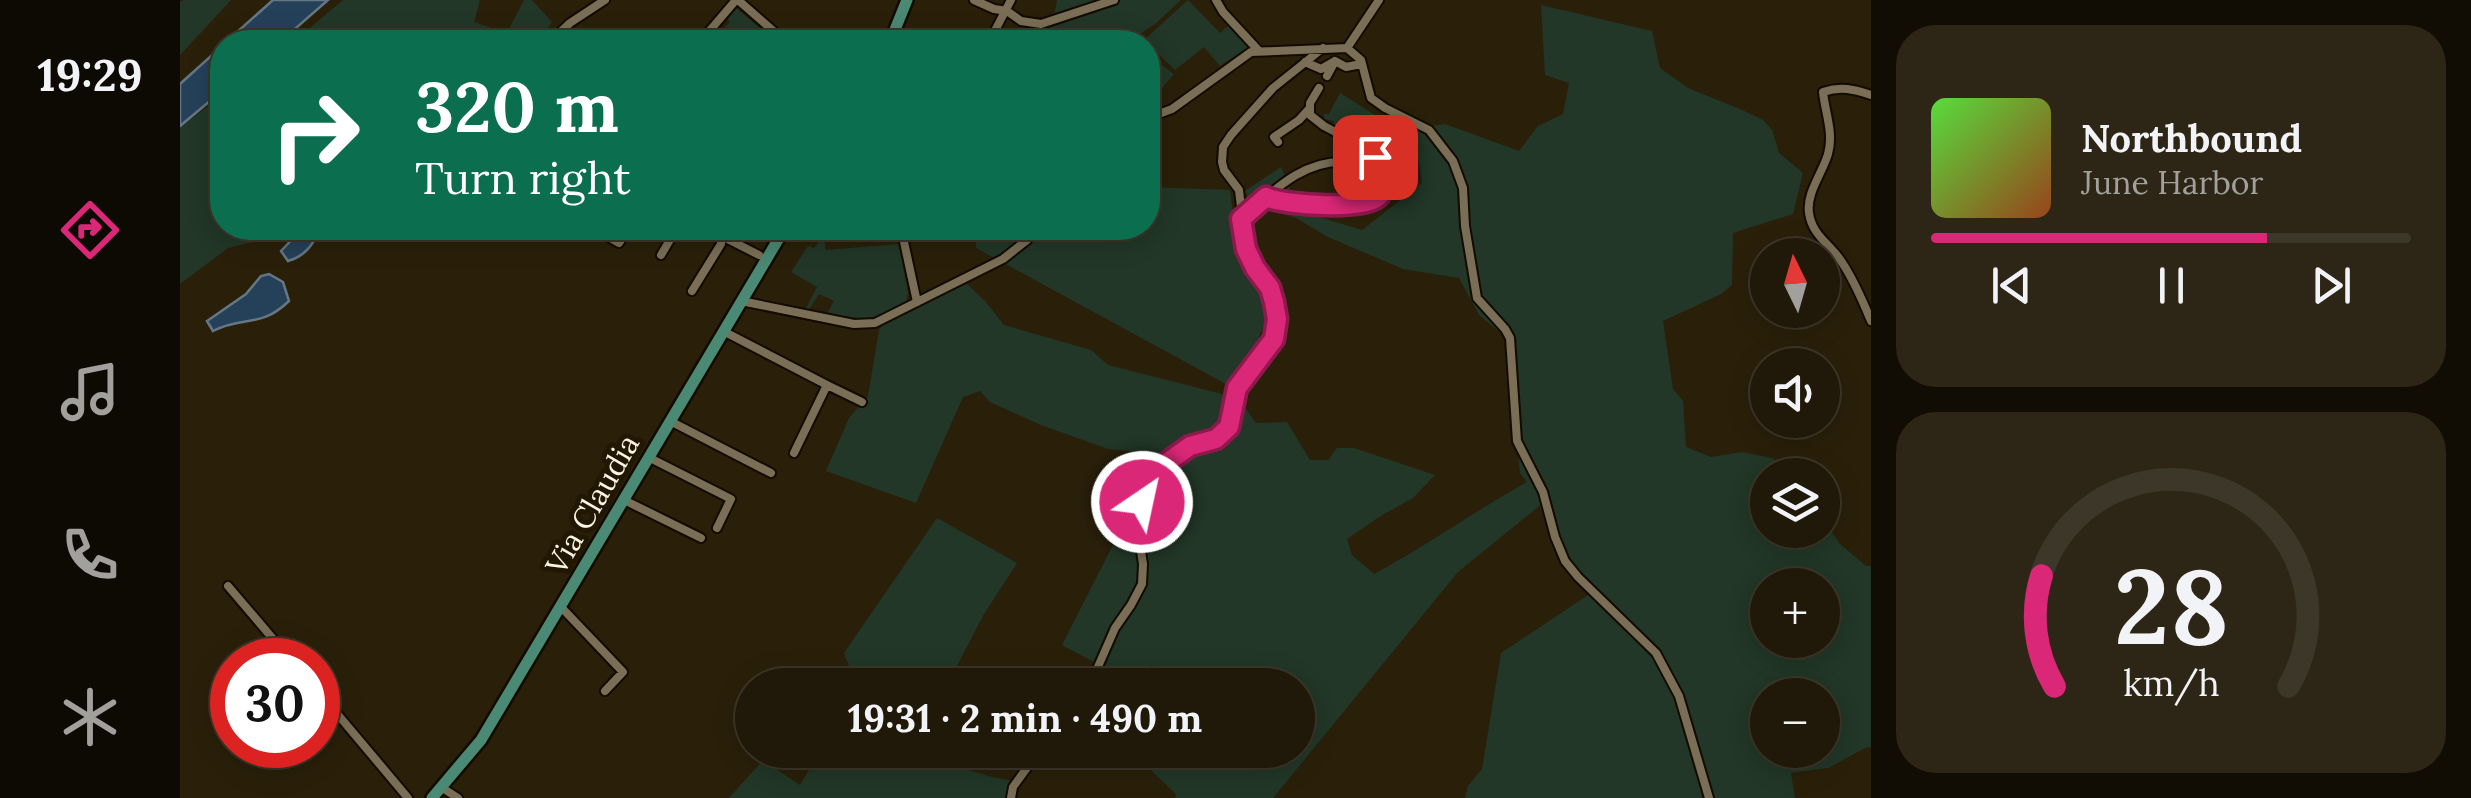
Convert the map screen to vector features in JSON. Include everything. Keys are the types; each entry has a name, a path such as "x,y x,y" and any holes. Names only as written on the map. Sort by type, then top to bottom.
{"main road":[{"path":"895,30 907,0"},
{"name":"Via Claudia","path":"432,798 481,740 778,240"}],"street":[{"path":"563,30 605,0"},
{"path":"711,30 737,0 772,30"},
{"path":"974,0 1006,11 1021,21 1041,24 1114,0"},
{"path":"996,30 1011,0"},
{"path":"1216,0 1258,51"},
{"path":"1347,48 1379,0"},
{"path":"1098,668 1142,584 1138,532 1151,474 1190,446 1216,439 1229,427 1237,388 1274,339 1274,302 1270,288 1246,249 1238,190 1224,170 1223,147 1273,88 1323,48"},
{"path":"1160,113 1244,56 1258,51 1347,48 1357,55 1371,98 1429,130 1458,170 1477,298 1510,338 1517,440 1543,492 1554,537 1565,561 1578,576 1656,653 1679,696 1708,798"},
{"path":"1305,62 1321,69 1335,62"},
{"path":"1335,62 1346,68 1361,64"},
{"path":"1327,76 1335,62"},
{"path":"1871,94 1836,87 1823,92 1831,132 1829,153 1809,213 1817,236 1838,257 1871,320"},
{"path":"1278,142 1274,137 1299,120 1319,88"},
{"path":"1266,197 1311,204 1369,202 1382,191 1381,165 1362,147 1314,120 1309,109"},
{"path":"1241,219 1300,172 1350,162"},
{"path":"661,255 670,240"},
{"path":"692,292 721,240"},
{"path":"730,240 760,255"},
{"path":"904,240 917,302"},
{"path":"741,301 854,324 875,322 1003,259 1027,240"},
{"path":"723,331 862,402"},
{"path":"794,453 827,385"},
{"path":"670,421 771,473"},
{"path":"648,457 731,499 718,528"},
{"path":"624,500 701,538"},
{"path":"228,586 272,638"},
{"path":"560,607 623,672 605,691"},
{"path":"340,717 408,798"},
{"path":"1011,798 1013,787 1027,768"},
{"path":"441,787 458,798"}],"green space":[{"path":"231,0 180,55 180,2"},
{"path":"343,0 480,0 474,22 498,30 307,30"},
{"path":"524,0 532,0 552,22 546,30 509,30"},
{"path":"1057,0 1181,0 1146,30 1044,30 1053,21"},
{"path":"1188,0 1220,33 1230,24 1253,48 1220,66 1204,47 1175,70 1160,55 1160,30 1155,30"},
{"path":"1541,5 1652,31 1660,68 1688,88 1763,120 1772,130 1779,153 1803,173 1793,214 1733,233 1732,285 1663,321 1673,389 1683,401 1686,447 1711,457 1742,452 1772,458 1750,458 1750,548 1840,548 1840,544 1871,566 1871,747 1840,762 1840,678 1750,678 1750,768 1828,768 1791,773 1795,798 1465,798 1468,786 1482,769 1501,653 1594,591 1561,561 1543,503 1458,572 1315,747 1315,668 1105,668 1062,645 1142,488 1167,455 1108,449 990,402 980,391 963,397 916,503 826,471 849,418 868,396 879,330 890,313 865,319 827,314 834,301 819,294 805,310 817,287 791,272 808,246 814,248 820,240 825,240 825,250 899,244 908,293 906,302 920,294 967,284 1004,325 1091,350 1108,365 1238,398 1256,423 1287,422 1310,460 1328,460 1337,448 1354,448 1435,475 1413,498 1347,539 1352,555 1374,574 1527,482 1520,473 1507,338 1479,315 1459,278 1403,269 1328,237 1296,218 1252,205 1245,191 1281,167 1299,211 1362,230 1422,183 1414,129 1445,124 1519,151 1538,126 1563,114 1569,83 1545,75"},
{"path":"736,8 762,30 722,30 730,22 727,19"},
{"path":"1160,64 1174,74 1160,91"},
{"path":"1340,93 1411,131 1405,152 1333,126 1334,121 1324,119"},
{"path":"210,105 210,240 262,240 228,248 180,284 180,127"},
{"path":"1160,187 1230,190 1237,246 1270,310 1237,390 976,248 976,240 1160,240"},
{"path":"937,518 1017,563 956,668 850,668 844,653"},
{"path":"756,768 775,768 800,785 810,768 962,768 1013,781 1010,798 729,798"},
{"path":"1149,768 1298,768 1273,798 1175,798 1176,794"}],"water":[{"path":"273,0 328,0 294,30 239,30"},
{"path":"210,57 210,101 180,126 180,84"},
{"path":"292,240 314,240 300,256 288,261 281,251"},
{"path":"269,274 283,282 289,301 260,319 213,331 207,321 246,294 261,276"}],"route":[{"path":"1142,502 1151,474 1190,446 1216,439 1229,427 1237,388 1274,339 1274,302 1270,288 1246,249 1241,219 1266,197 1336,205 1369,202 1382,191 1381,165 1375,157"}]}
